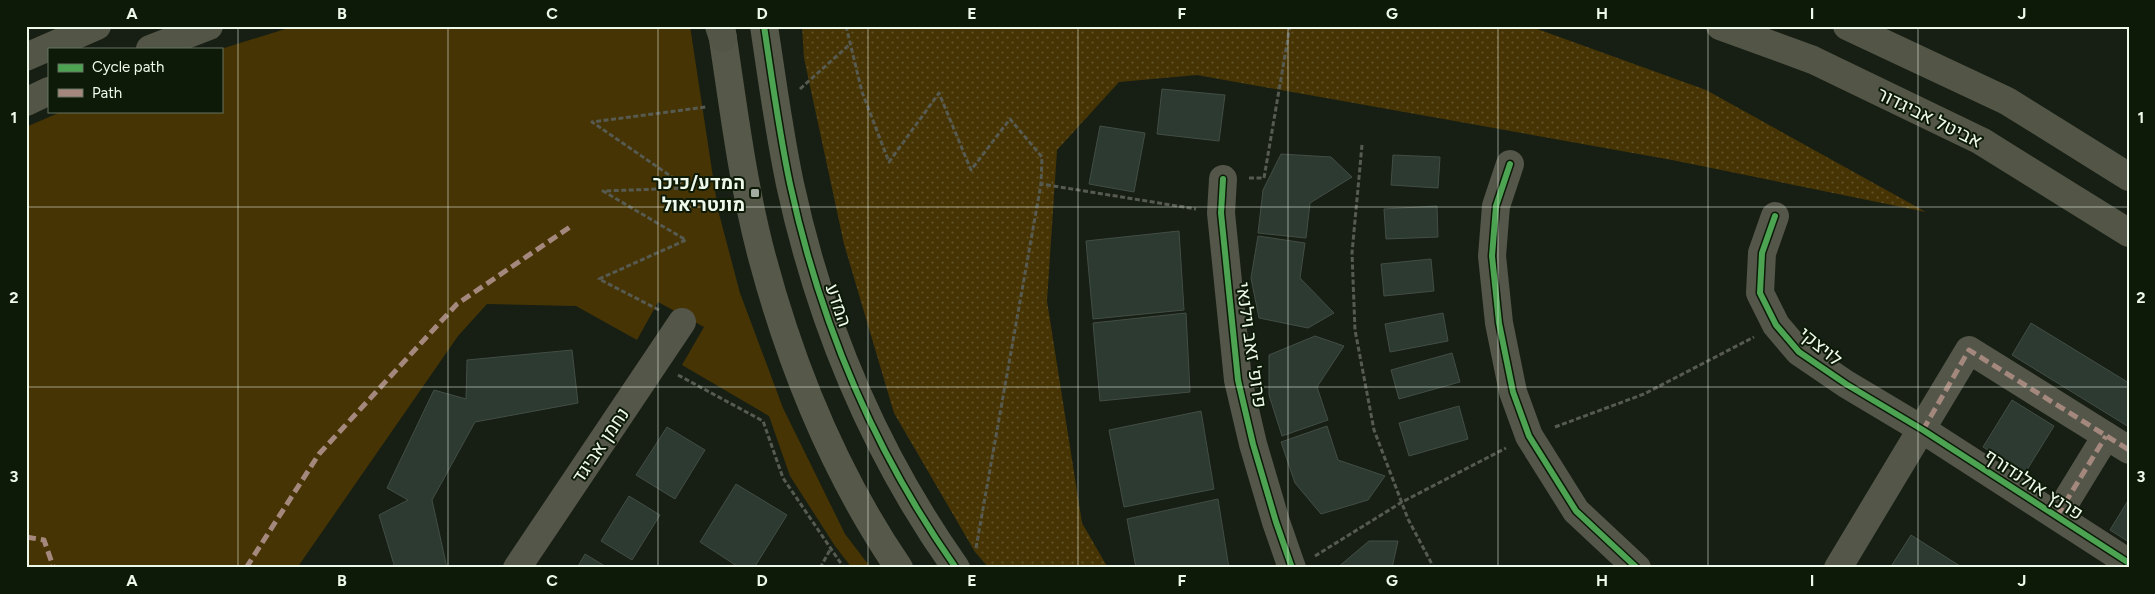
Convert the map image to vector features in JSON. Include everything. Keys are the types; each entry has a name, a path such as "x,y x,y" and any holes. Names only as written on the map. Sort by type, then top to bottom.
{"main road":[{"path":"26,57 97,26"},
{"path":"153,48 210,26"},
{"name":"אביטל אביגדור","path":"1720,26 1813,60 1981,141 2129,233"},
{"path":"1847,26 2007,101 2129,177"},
{"path":"26,102 48,91"}],"street":[{"name":"המדע","path":"764,26 790,182 820,299 848,374 885,454 929,530 965,560"},
{"path":"721,30 750,203 777,309 803,385 837,460 872,528 899,568"},
{"path":"1510,164 1496,206 1492,256 1499,323 1514,392 1529,436 1576,511 1637,568"},
{"name":"פרופ' זאב וילנאי","path":"1224,179 1221,213 1238,380 1255,452 1292,568"},
{"name":"לויצקי","path":"1775,216 1762,253 1760,293 1776,325 1799,352 1846,384 1922,430"},
{"name":"נחמן אביגד","path":"517,568 682,322"},
{"path":"1838,568 1970,350 2118,443 2057,516"},
{"name":"פרנץ אולנדורף","path":"1922,430 2129,563"}],"path":[{"path":"846,26 862,92 889,162 939,93 971,170 1010,119 1042,156 1041,184 965,560"},
{"path":"1224,179 1264,178 1290,26"},
{"path":"794,95 850,45"},
{"path":"682,322 599,279 686,240 603,191 688,188 592,122 713,105"},
{"path":"1362,145 1352,253 1355,330 1374,430 1408,519 1434,568"},
{"path":"1041,184 1221,213"},
{"path":"656,363 763,421 783,478 844,568"},
{"path":"820,568 830,550"}],"shaded area":[{"path":"295,26 690,26 718,210 740,293 783,408 845,534 871,568 852,568 835,546 790,476 769,416 682,365 704,327 658,302 637,340 576,306 487,304 458,336 297,568 26,568 26,127 61,112 222,112 222,49"},
{"path":"802,26 1529,26 1706,90 1926,212 1672,160 1197,75 1119,82 1057,150 1047,301 1082,523 1108,568 989,568 975,552 894,413 844,244 804,58"}],"building":[{"path":"1162,89 1225,95 1219,141 1157,134"},
{"path":"1100,126 1145,133 1134,192 1089,184"},
{"path":"1281,154 1331,157 1352,177 1310,203 1306,238 1258,233 1263,190"},
{"path":"1393,155 1440,157 1438,188 1391,185"},
{"path":"1437,206 1438,237 1386,239 1384,209"},
{"path":"1179,231 1184,310 1093,319 1086,241"},
{"path":"1258,236 1305,243 1300,278 1334,313 1308,328 1259,318 1251,278"},
{"path":"1431,259 1434,291 1384,296 1381,264"},
{"path":"1186,313 1190,392 1100,401 1093,323"},
{"path":"1443,313 1448,341 1390,352 1385,324"},
{"path":"2031,323 2129,383 2129,427 2012,355"},
{"path":"1315,336 1344,346 1317,387 1328,420 1282,436 1269,395 1269,355"},
{"path":"572,350 578,403 475,422 432,500 447,568 395,568 379,515 408,500 387,488 434,390 466,399 467,360"},
{"path":"1452,353 1460,382 1399,399 1391,370"},
{"path":"2012,400 2054,426 2025,473 1983,447"},
{"path":"1459,406 1468,439 1409,456 1399,423"},
{"path":"1201,411 1214,489 1124,507 1109,430"},
{"path":"1327,426 1338,460 1385,476 1368,500 1321,514 1295,483 1281,442"},
{"path":"667,427 705,450 675,499 636,475"},
{"path":"736,484 787,515 754,568 740,568 700,542"},
{"path":"629,496 660,515 632,560 601,541"},
{"path":"1218,499 1229,568 1136,568 1127,519"},
{"path":"2129,499 2129,542 2110,530"},
{"path":"1911,535 1960,566 1959,568 1890,568"},
{"path":"1369,541 1398,541 1392,568 1337,568"},
{"path":"585,554 608,568 577,568"}],"marked path":[{"path":"246,568 319,454 457,304 573,225"},
{"path":"1923,430 1969,350 2129,450"},
{"path":"2057,516 2106,436"},
{"path":"26,537 44,540 53,566 51,568"}],"cycle path":[{"path":"764,26 790,184 802,235 834,336 875,432 927,524 956,568"},
{"path":"1510,164 1496,206 1492,256 1499,323 1513,392 1529,436 1576,511 1637,568"},
{"path":"1223,179 1221,213 1238,380 1253,444 1292,568"},
{"path":"1775,216 1762,253 1760,293 1776,325 1799,352 1846,384 1923,430 2129,563"}],"place":[{"name":"המדע/כיכר מונטריאול","path":"755,193"}]}
